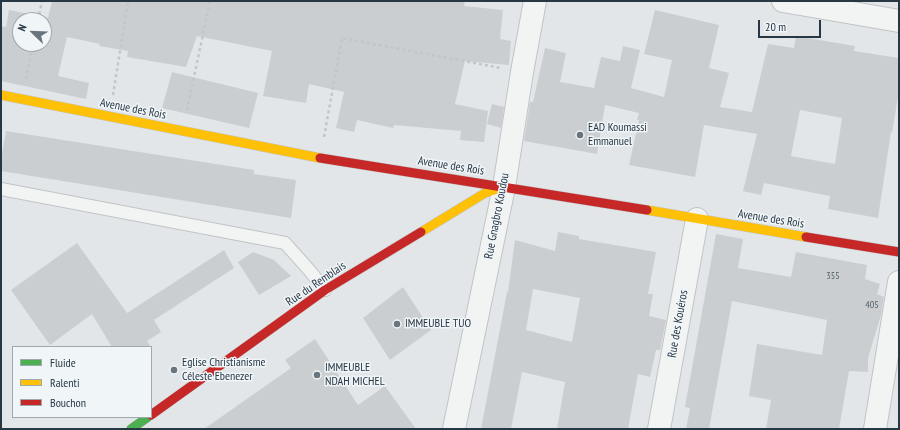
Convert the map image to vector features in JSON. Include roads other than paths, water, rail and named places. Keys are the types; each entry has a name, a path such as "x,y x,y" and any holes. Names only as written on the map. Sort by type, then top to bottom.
{"street":[{"name":"Rue Gnagbro Koudou","path":"454,429 504,186 535,1"},
{"path":"783,1 899,21"},
{"name":"Avenue des Rois","path":"1,95 320,158 504,186 899,252"},
{"name":"Rue du Remblais","path":"152,414 326,290 485,193 504,186"},
{"name":"Rue des Kouéros","path":"659,429 697,219"},
{"path":"875,429 899,282"},
{"path":"131,429 147,418"}],"lane":[{"path":"1,190 284,243 310,270 326,290"}],"place":[{"name":"EAD Koumassi Emmanuel","path":"580,135"},
{"name":"IMMEUBLE TUO","path":"397,324"},
{"name":"Eglise Christianisme Céleste Ebenezer","path":"174,370"},
{"name":"IMMEUBLE NDAH MICHEL","path":"317,375"}]}
